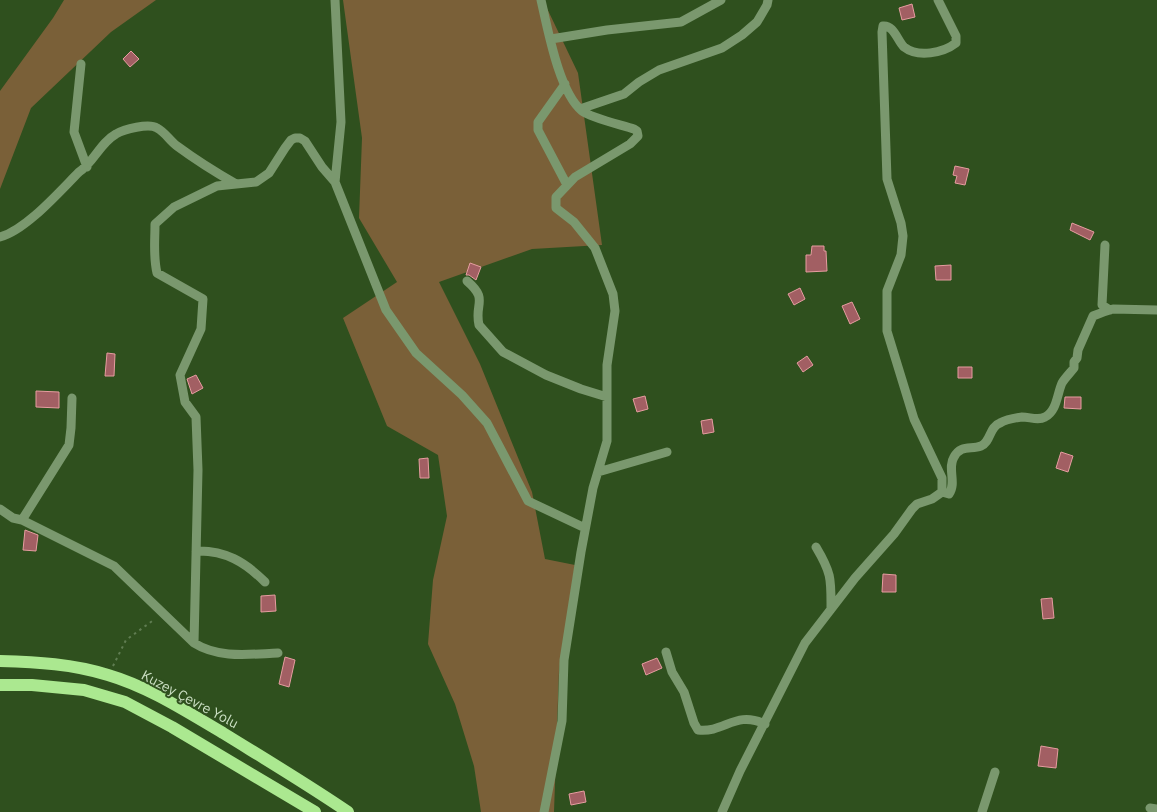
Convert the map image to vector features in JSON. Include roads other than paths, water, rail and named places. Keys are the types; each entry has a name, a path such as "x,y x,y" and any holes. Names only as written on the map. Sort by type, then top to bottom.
{"main road":[{"name":"Kuzey Çevre Yolu","path":"0,661 74,666 110,676 143,689 187,712 299,779 348,812"},
{"path":"0,685 32,685 84,690 126,702 172,726 315,812"}],"street":[{"path":"335,0 341,122 335,182"},
{"path":"544,812 562,721 564,660 586,528 607,441 607,365 614,311 614,294 595,248 574,222 556,208 556,197 575,177 630,144 638,136 637,131 634,129 584,112 571,100 557,65 541,0 546,0"},
{"path":"551,39 607,30 681,22 721,0"},
{"path":"580,109 624,94 659,70 722,48 757,22 768,5 768,0"},
{"path":"938,0 956,36 956,43 951,47 930,53 916,53 904,47 891,28 883,26 882,32 887,179 901,223 903,236 901,255 887,291 887,331 914,418 942,478 942,492"},
{"path":"81,64 74,132 87,167"},
{"path":"565,84 538,122 538,130 567,185"},
{"path":"0,237 9,235 36,214 79,172 87,167 101,148 116,134 142,126 156,127 212,171 236,184"},
{"path":"194,643 198,470 196,417 185,402 180,375 201,329 203,300 157,273 154,259 155,224 174,207 217,186 256,182 263,178 270,173 291,140 295,138 305,141 322,167 335,182 386,310 416,353 462,395 487,423 528,500 586,528"},
{"path":"1105,245 1102,304 1110,310"},
{"path":"467,281 477,289 480,296 479,325 503,352 546,375 607,397"},
{"path":"942,492 951,493 953,457 958,452 964,448 981,446 986,442 992,429 998,423 1016,418 1043,418 1051,411 1062,383 1074,368 1078,350 1093,316 1110,310 1157,310"},
{"path":"22,520 69,445 72,398"},
{"path":"598,472 667,452"},
{"path":"722,812 740,771 765,724 798,654 831,609 894,534 912,509 917,504 932,499 942,492"},
{"path":"0,509 13,518 22,520 114,566 194,643 204,649 231,654 278,653"},
{"path":"816,547 826,564 831,579 831,609"},
{"path":"196,551 216,551 225,554 245,566 265,582"},
{"path":"666,652 672,672 684,692 698,730 715,728 752,718 765,724"},
{"path":"982,812 995,772"}]}
